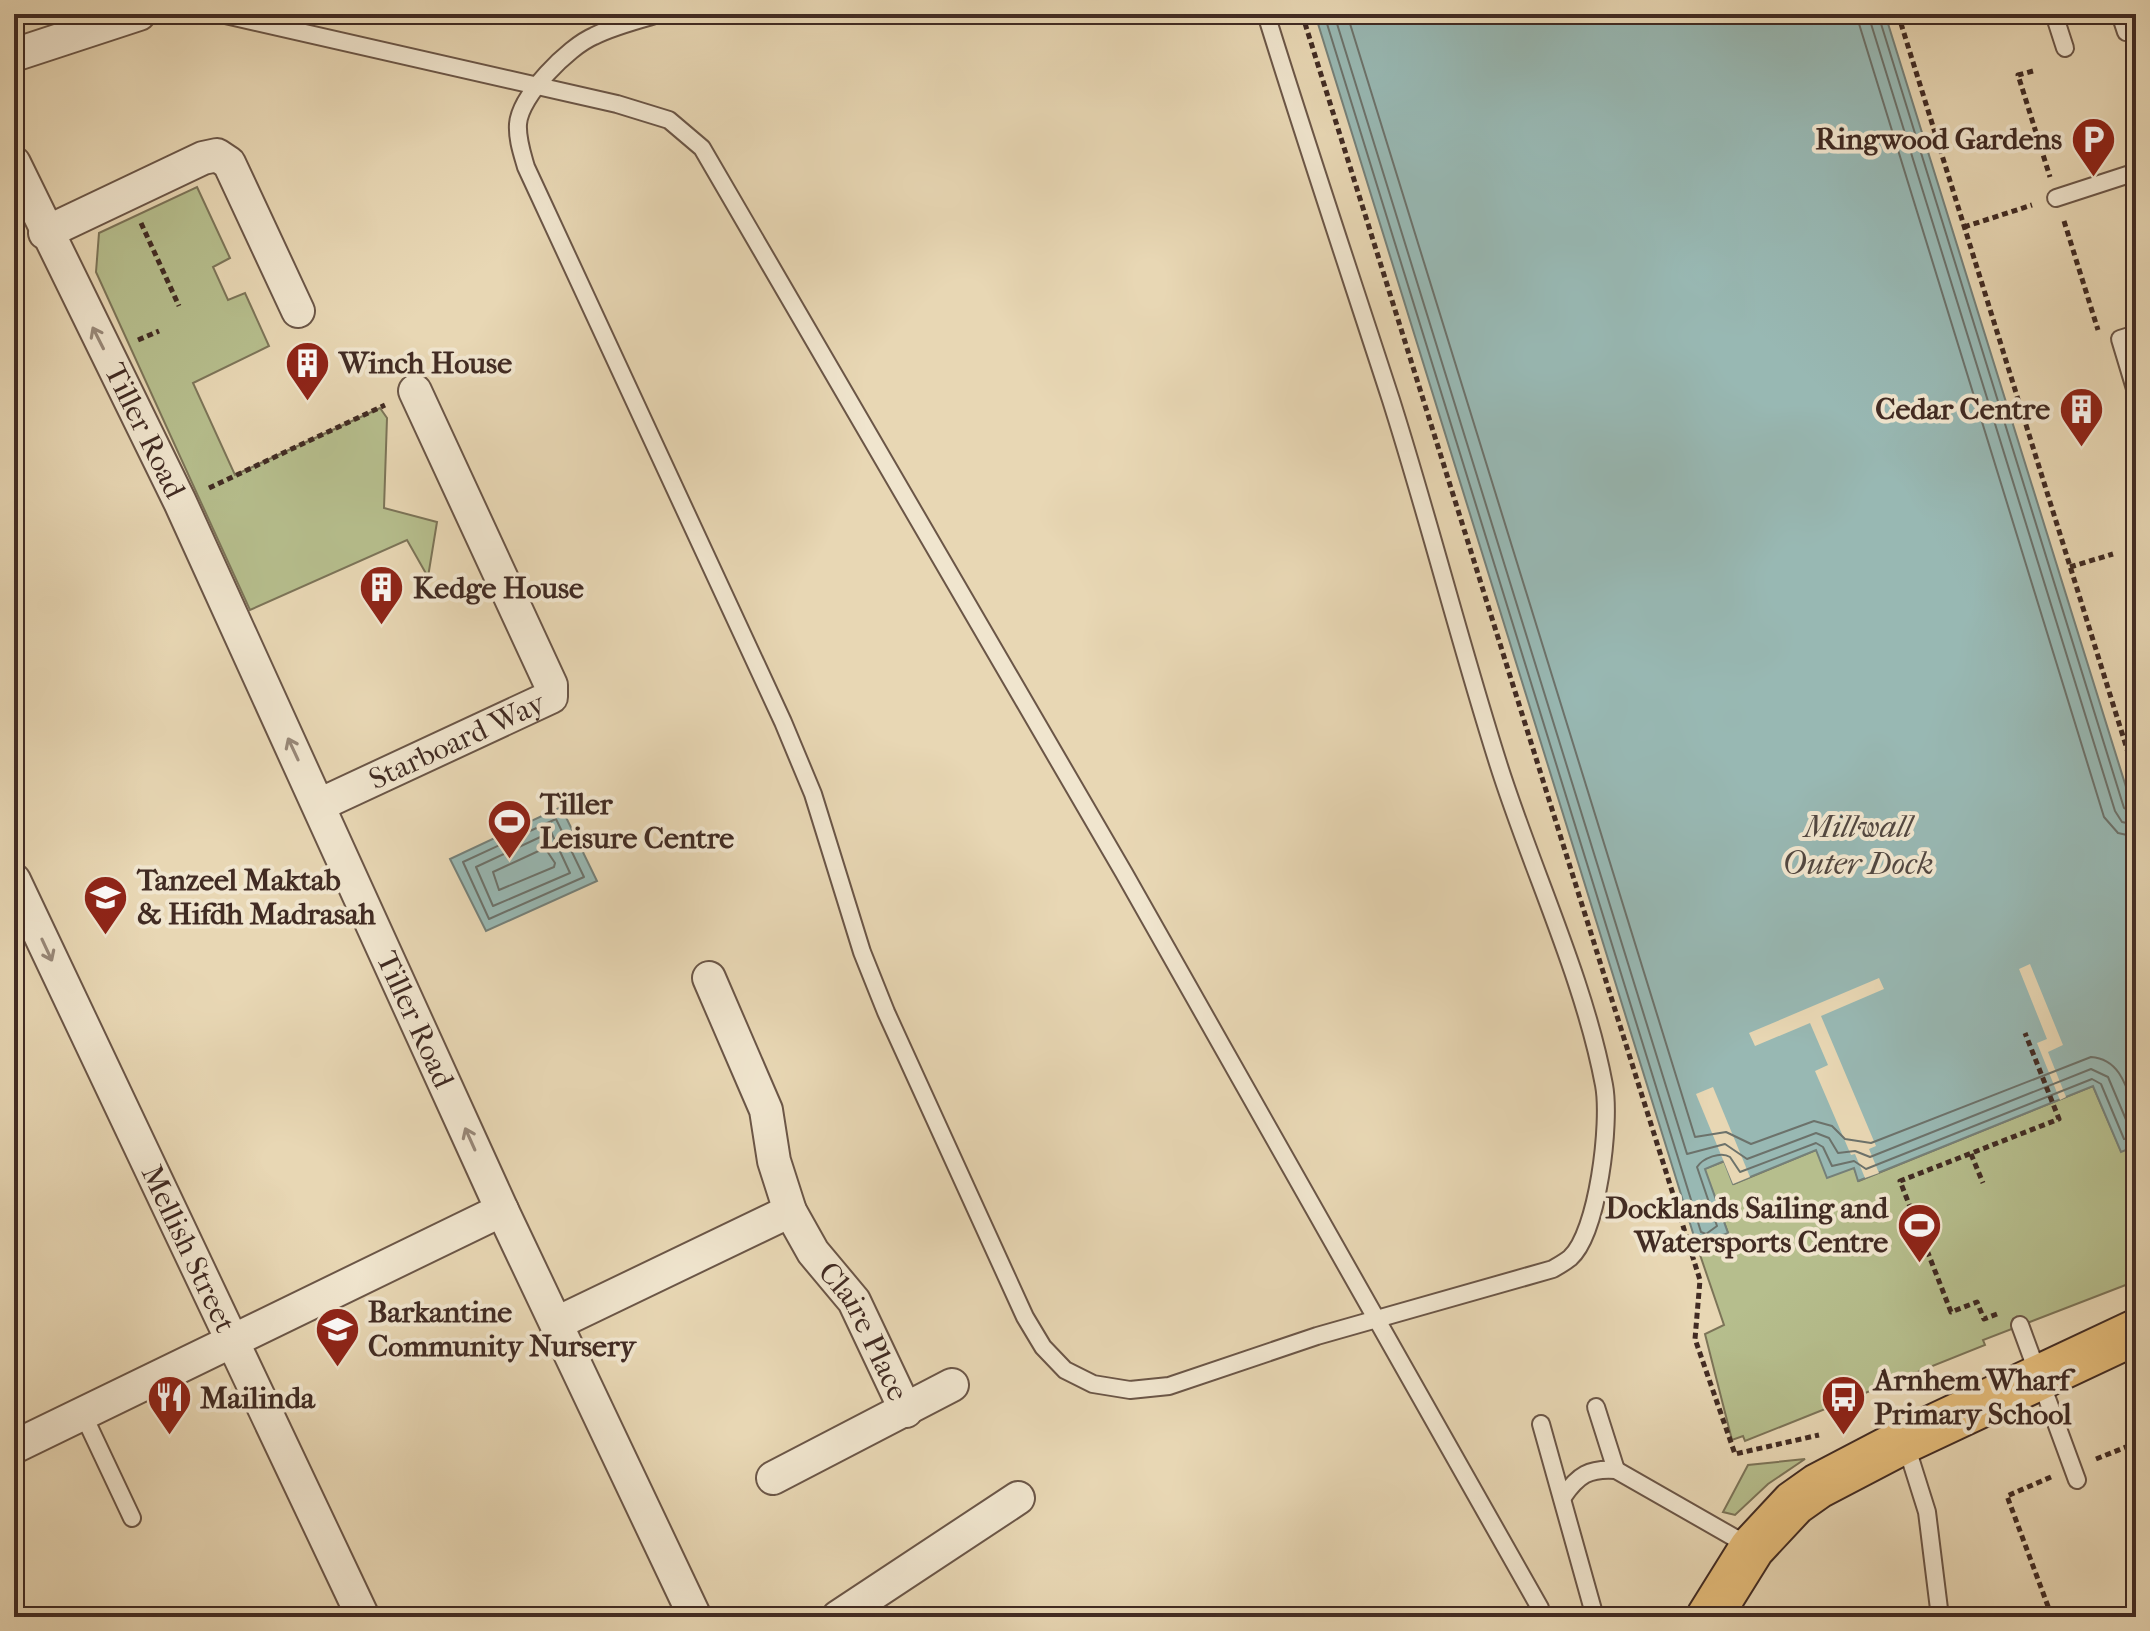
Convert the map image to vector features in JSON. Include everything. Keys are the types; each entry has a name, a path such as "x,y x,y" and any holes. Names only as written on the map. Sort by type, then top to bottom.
{"main road":[{"path":"1709,1617 1752,1548 1794,1503 1843,1471 2136,1332"}],"street":[{"path":"14,55 139,14"},
{"path":"45,233 203,158 217,155 229,163 298,311"},
{"name":"Tiller Road","path":"14,163 45,233 180,502 502,1210 695,1617"},
{"name":"Starboard Way","path":"319,805 551,697 551,685 415,391"},
{"name":"Mellish Street","path":"14,880 363,1617"},
{"name":"Claire Place","path":"709,978 766,1110 774,1161 790,1211 813,1252 854,1301 906,1411 773,1478"},
{"path":"14,1447 502,1210"},
{"path":"557,1323 790,1211"},
{"path":"906,1411 952,1385"},
{"path":"838,1617 1018,1498"}],"lane":[{"path":"221,14 617,104 669,120 702,148 1116,859 1540,1608"},
{"path":"659,14 592,36 568,53 538,86 523,104 518,122 518,141 526,167 783,722 813,794 862,952 886,1012 1025,1317 1043,1347 1065,1370 1093,1384 1130,1390 1169,1386 1317,1336 1553,1269 1572,1257 1588,1221 1601,1171 1606,1126 1604,1087 1587,1020 1499,766 1391,402 1332,230 1266,14"},
{"path":"2054,14 2065,48"},
{"path":"2120,14 2126,32"},
{"path":"2056,198 2136,172"},
{"path":"2128,337 2136,392"},
{"path":"2020,1325 2077,1480"},
{"path":"1596,1407 1616,1470"},
{"path":"83,1414 132,1518"},
{"path":"1541,1424 1595,1617"},
{"path":"1904,1441 1927,1512 1940,1617"},
{"path":"1563,1497 1575,1479 1595,1469 1616,1470 1752,1548"}],"path":[{"path":"1302,14 1700,1280 1695,1339 1735,1454 1819,1435"},
{"path":"1898,14 2136,778"},
{"path":"2033,71 2018,75 2103,344 2128,337"},
{"path":"1964,227 2056,198"},
{"path":"137,215 179,306"},
{"path":"128,344 159,331"},
{"path":"180,502 415,391"},
{"path":"2070,567 2113,554"},
{"path":"2009,1309 1984,1319 1977,1302 1949,1313 1900,1181 2059,1119 2025,1033"},
{"path":"1971,1154 1983,1183"},
{"path":"2052,1617 2007,1496 2057,1475"}],"green space":[{"path":"197,187 230,258 213,267 228,300 245,293 269,346 193,383 235,475 380,408 387,418 384,508 437,522 428,577 407,540 250,610 96,272 99,233"},
{"name":"Docklands Sailing and Watersports Centre","path":"2093,1086 2121,1151 2136,1146 2136,1281 1983,1340 1985,1345 1745,1441 1743,1436 1732,1440 1705,1334 1724,1325 1697,1246 1728,1233 1704,1169 1725,1161 1734,1184 1816,1150 1854,1168 1859,1181"},
{"path":"1805,1459 1768,1484 1735,1515 1723,1512 1748,1465"}],"water":[{"name":"Millwall Outer Dock","path":"1315,14 1885,14 2136,819 2136,1146 2121,1152 2093,1086 1858,1181 1854,1168 1827,1178 1816,1150 1733,1184 1724,1161 1705,1169 1728,1233 1697,1246"},
{"path":"561,807 597,881 486,931 450,859"}],"pier":[{"path":"2030,964 2063,1045 2048,1052 2066,1097 2060,1100 2037,1043 2047,1039 2019,969"},
{"path":"1879,978 1884,989 1821,1016 1876,1146 1869,1149 1879,1173 1865,1178 1855,1154 1851,1155 1815,1071 1828,1065 1810,1023 1755,1046 1749,1033"},
{"path":"1713,1087 1750,1177 1733,1184 1696,1094"}],"place":[{"name":"Ringwood Gardens","path":"2093,178"},
{"name":"Winch House","path":"308,402"},
{"name":"Cedar Centre","path":"2081,448"},
{"name":"Kedge House","path":"382,627"},
{"name":"Tiller Leisure Centre","path":"509,860"},
{"name":"Tanzeel Maktab & Hifdh Madrasah","path":"106,936"},
{"name":"Docklands Sailing and Watersports Centre","path":"1919,1264"},
{"name":"Barkantine Community Nursery","path":"337,1368"},
{"name":"Arnhem Wharf Primary School","path":"1843,1436"},
{"name":"Mailinda","path":"169,1437"}]}
